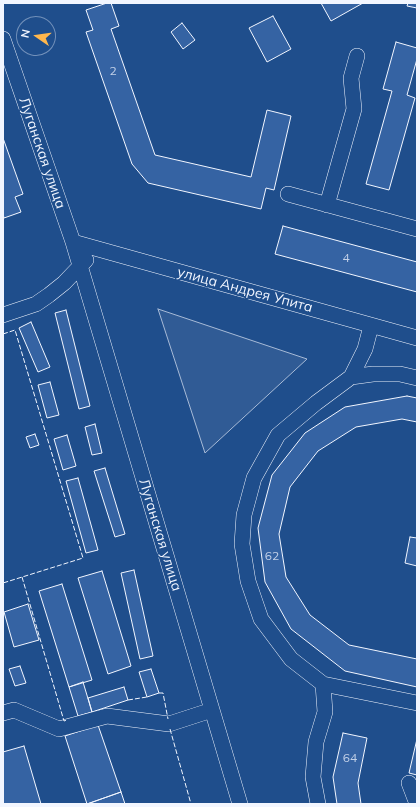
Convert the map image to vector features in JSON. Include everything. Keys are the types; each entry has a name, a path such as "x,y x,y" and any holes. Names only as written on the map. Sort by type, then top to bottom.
{"street":[{"name":"Луганская улица","path":"3,40 73,242 240,804"},
{"path":"327,205 354,109 351,78 357,56"},
{"path":"288,194 417,229"},
{"name":"улица Андрея Упита","path":"73,242 417,338"},
{"path":"3,315 36,304 49,296 64,283 97,249"},
{"path":"371,326 365,349 351,377 316,403 278,435 254,478 244,515 242,544 248,582 261,620 291,659 323,684 417,703"},
{"path":"351,377 374,374 400,374 417,378"},
{"path":"318,804 313,777 316,742 325,712 323,684"},
{"path":"3,713 14,710 59,729 107,716 169,724 212,710"},
{"path":"410,783 417,804"}],"shaded area":[{"path":"158,309 307,359 205,453"}],"building":[{"path":"111,3 119,26 111,29 155,155 251,177 267,110 291,116 274,190 266,188 261,209 148,183 132,164 86,32 93,30 86,10"},
{"path":"321,3 363,3 331,21"},
{"path":"408,3 417,3 417,8 407,6"},
{"path":"273,16 291,49 267,62 249,28"},
{"path":"182,23 195,40 183,49 171,32"},
{"path":"396,42 417,48 417,59 407,95 415,98 389,190 366,184 392,91 383,89"},
{"path":"3,138 23,194 15,197 21,212 4,218 3,214"},
{"path":"283,226 417,262 417,292 275,254"},
{"path":"66,310 90,406 79,409 55,313"},
{"path":"31,322 50,367 38,372 19,328"},
{"path":"50,382 59,415 47,418 38,385"},
{"path":"407,396 417,398 417,422 402,419 356,427 318,451 290,487 279,534 286,577 310,615 349,645 417,659 417,687 345,671 291,629 265,582 258,528 272,475 305,433 345,407"},
{"path":"95,424 102,453 92,455 85,427"},
{"path":"35,434 39,445 30,448 26,437"},
{"path":"67,435 76,466 63,470 54,439"},
{"path":"105,468 125,534 115,537 94,471"},
{"path":"78,478 98,550 86,553 66,481"},
{"path":"410,537 417,538 417,566 405,563"},
{"path":"134,570 153,656 140,659 121,573"},
{"path":"102,571 131,666 108,674 78,578"},
{"path":"62,584 92,680 69,687 39,591"},
{"path":"28,604 39,640 14,647 4,612"},
{"path":"20,666 26,683 15,686 9,669"},
{"path":"151,669 159,693 147,697 139,672"},
{"path":"83,682 92,712 78,716 69,687"},
{"path":"124,687 128,700 92,712 88,698"},
{"path":"98,725 121,792 87,804 65,736"},
{"path":"343,733 367,738 358,783 361,804 337,804 333,777"},
{"path":"417,739 417,775 409,773"},
{"path":"24,746 41,804 3,804 3,752"},
{"path":"121,792 125,804 87,804"}],"fence":[{"path":"3,334 15,330 83,558 3,583"},
{"path":"22,577 64,721 67,720"},
{"path":"159,693 163,693 168,719"},
{"path":"128,700 147,697"},
{"path":"170,729 191,804"}]}
